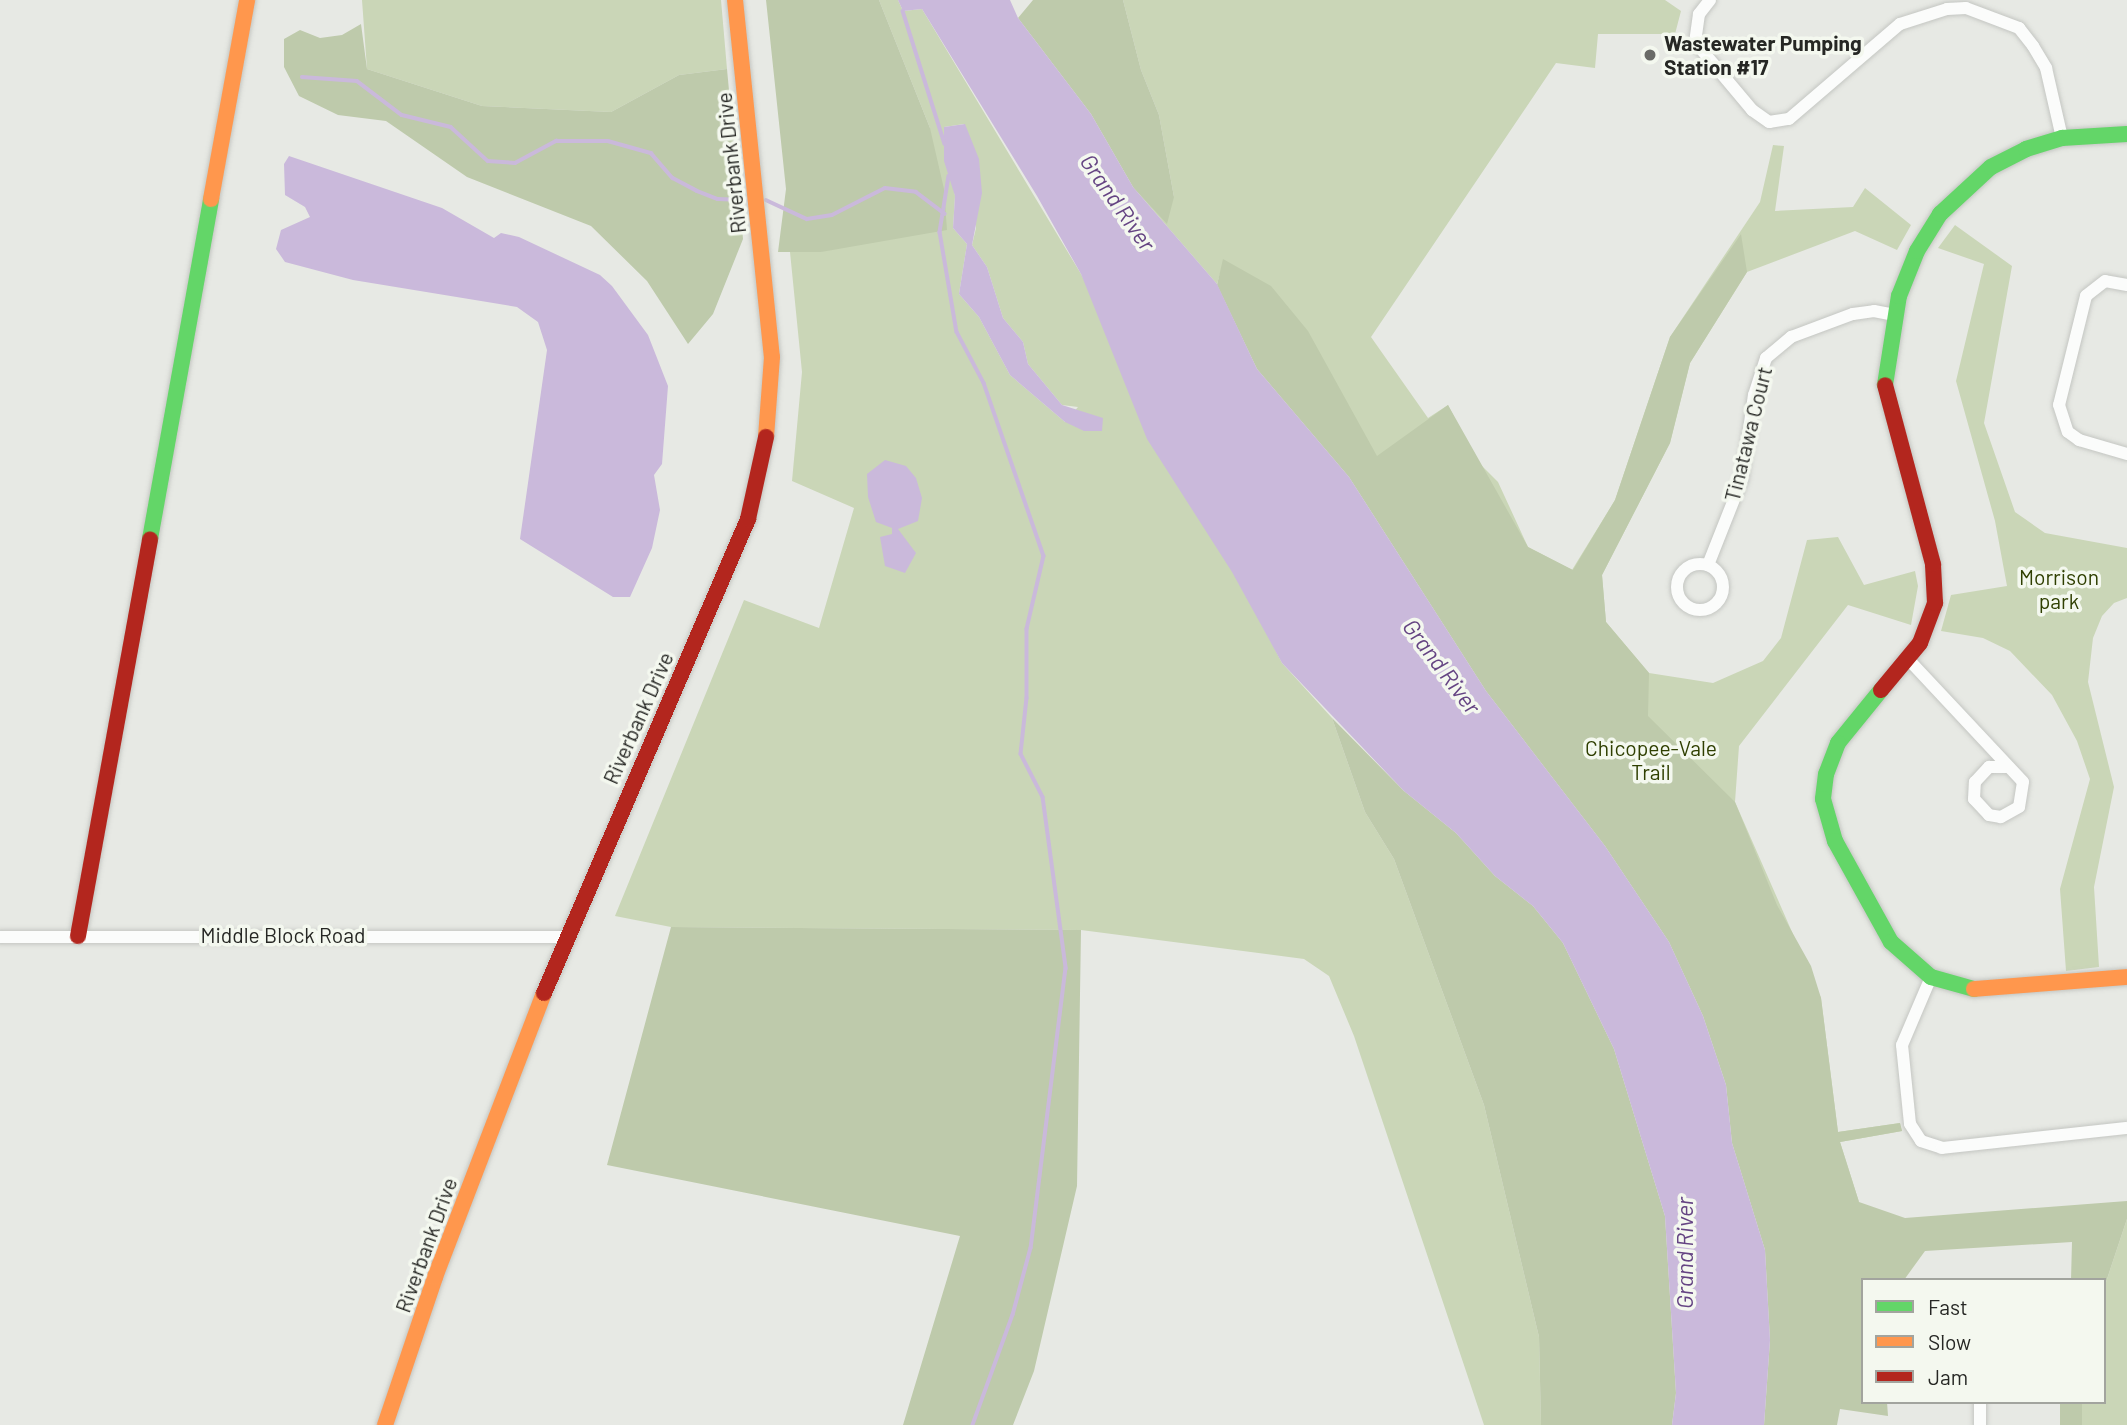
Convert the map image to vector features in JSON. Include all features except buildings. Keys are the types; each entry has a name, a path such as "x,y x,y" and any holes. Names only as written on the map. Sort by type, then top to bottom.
{"street":[{"path":"78,936 247,0"},
{"name":"Riverbank Drive","path":"385,1425 435,1277 565,937 748,519 764,456 772,357 735,0"},
{"path":"1710,0 1699,14 1695,43 1752,110 1769,122 1789,119 1900,24 1947,9 1966,8 2018,29 2033,46 2046,68 2062,138"},
{"path":"2127,134 2062,138 2026,149 1991,167 1960,192 1917,251 1895,315 1885,388 1936,584 1929,628 1908,659 1838,743 1826,774 1823,799 1835,841 1871,910 1891,942 1931,976 1962,988 1988,990 2127,977"},
{"path":"2127,285 2105,281 2086,296 2059,405 2068,432 2079,440 2127,454"},
{"name":"Tinatawa Court","path":"1708,565 1742,479 1754,394 1766,358 1791,337 1853,314 1874,311 1895,315"},
{"path":"1908,659 2023,782 2024,799 2010,815 1989,815 1974,799 1975,782 1989,767 2007,767"},
{"name":"Middle Block Road","path":"0,937 565,937"},
{"path":"1931,976 1902,1045 1910,1124 1922,1141 1942,1148 2127,1128"},
{"path":"1980,1404 1980,1425"}],"green space":[{"path":"362,0 721,0 727,69 679,75 611,112 482,106 367,69"},
{"path":"766,0 879,0 930,128 944,189 947,230 821,252 778,252 786,189"},
{"path":"879,0 898,0 903,11 922,9 1081,274 1282,663 1332,718 1365,812 1394,859 1484,1105 1539,1337 1541,1425 1484,1425 1354,1036 1329,976 1304,959 1081,930 671,927 615,916 744,600 819,628 854,508 792,481 802,372 790,252 821,252 930,128","holes":["964,124 976,228 972,245 987,267 1003,318 1023,342 1028,364 1062,405 1078,407 1065,422 1010,375 979,317 959,294 967,244 953,228 955,196 944,127"]},
{"path":"1033,0 1123,0 1141,70 1159,115 1174,197 1167,224 1133,187 1091,114 1018,18"},
{"path":"1123,0 1665,0 1681,11 1675,34 1598,34 1595,68 1556,63 1371,337 1428,418 1448,405 1476,460 1498,482 1528,547 1572,570 1615,500 1670,337 1760,202 1773,145 1784,146 1775,211 1853,207 1865,188 1911,225 1897,250 1855,231 1747,272 1690,363 1670,443 1602,575 1606,622 1649,673 1713,683 1763,661 1781,638 1807,540 1838,537 1864,585 1915,571 1918,586 1911,625 1848,605 1739,746 1735,802 1821,998 1838,1132 1900,1123 1902,1131 1840,1142 1859,1202 1224,260 1217,284 1133,187 1174,197 1159,115 1141,70"},
{"path":"361,24 367,69 482,106 611,112 679,75 727,69 743,239 713,314 688,344 647,281 591,226 467,177 386,121 338,115 299,96 284,67 284,39 300,30 320,38 342,35"},
{"name":"Morrison park","path":"1955,225 2012,266 1984,423 2015,512 2045,533 2127,548 2127,598 2114,603 2102,616 2093,638 2088,682 2114,787 2094,887 2099,967 2066,971 2060,889 2090,779 2077,741 2052,695 2010,651 1983,638 1941,631 1951,595 2007,586 1995,521 1956,381 1984,264 1938,248"},
{"name":"Chicopee-Vale Trail","path":"1741,234 1747,272 1690,363 1670,443 1602,575 1606,622 1649,673 1648,716 1735,802 1777,905 1811,966 1821,998 1838,1132 1900,1123 1902,1131 1840,1142 1859,1202 1905,1218 2127,1201 2127,1219 2106,1282 2106,1278 2071,1278 2072,1242 1925,1251 1905,1278 1861,1278 1861,1404 1887,1404 1888,1416 1840,1409 1837,1425 1764,1425 1770,1340 1765,1250 1732,1143 1726,1085 1703,1016 1669,942 1605,846 1486,691 1349,477 1257,369 1217,285 1223,259 1271,286 1308,331 1377,456 1448,405 1528,547 1573,570 1615,500 1670,337"},
{"path":"1332,718 1404,791 1456,833 1495,876 1533,906 1563,943 1614,1049 1665,1216 1676,1393 1672,1425 1541,1425 1539,1337 1484,1105 1394,859 1365,812"},
{"path":"671,927 1081,930 1077,1186 1034,1371 1013,1425 903,1425 960,1236 607,1165"},
{"path":"2127,1219 2127,1425 2082,1425 2082,1404 2106,1404 2106,1282"},
{"path":"2060,1404 2082,1404 2082,1425 2060,1425"}],"water":[{"name":"Grand River","path":"898,0 1010,0 1018,18 1091,114 1133,187 1217,284 1257,369 1349,477 1486,691 1605,846 1669,942 1703,1016 1726,1085 1732,1143 1765,1250 1770,1340 1764,1425 1672,1425 1676,1393 1665,1216 1614,1049 1563,943 1533,906 1495,876 1456,833 1404,791 1282,663 1232,572 1147,439 1081,274 1037,196 922,9 903,11"},
{"path":"965,124 979,159 982,193 972,245 987,267 1003,318 1023,342 1028,364 1062,405 1103,418 1102,431 1084,431 1065,422 1010,375 979,317 959,294 967,244 953,228 955,196 944,161 944,127"},
{"path":"289,156 442,208 494,238 501,233 519,237 600,275 612,286 648,335 668,386 662,464 654,475 660,510 652,548 630,597 613,597 520,539 547,350 538,322 517,307 353,280 285,262 276,249 281,230 310,217 305,207 285,195 284,164"},
{"path":"885,460 906,466 916,478 922,498 918,521 898,529 916,553 905,573 885,566 880,537 892,534 892,528 876,522 868,497 867,474"}],"waterway":[{"path":"903,11 945,144"},
{"path":"302,77 357,81 402,115 451,127 488,161 515,163 556,141 608,141 651,153 673,178 697,191 718,199 745,200"},
{"path":"949,176 940,232 957,332 984,383 1044,556 1027,629 1027,698 1021,754 1043,797 1066,968 1031,1248 1013,1315 973,1425"},
{"path":"766,200 807,219 832,215 885,188 916,192 945,214"}],"traffic: fast":[{"path":"1885,385 1899,296 1917,251 1940,214 1991,167 2026,149 2062,138 2127,134"},
{"path":"150,539 211,199"},
{"path":"1881,690 1838,743 1826,774 1823,799 1835,841 1891,942 1931,977 1974,989"}],"traffic: slow":[{"path":"211,199 247,0"},
{"path":"735,0 772,357 766,437"},
{"path":"1974,989 2127,977"},
{"path":"385,1425 435,1277 544,993"}],"traffic: jam":[{"path":"1881,690 1920,643 1935,603 1933,564 1885,385"},
{"path":"544,993 748,519 766,437"},
{"path":"78,936 150,539"}],"place":[{"name":"Wastewater Pumping Station #17","path":"1650,55"}]}
